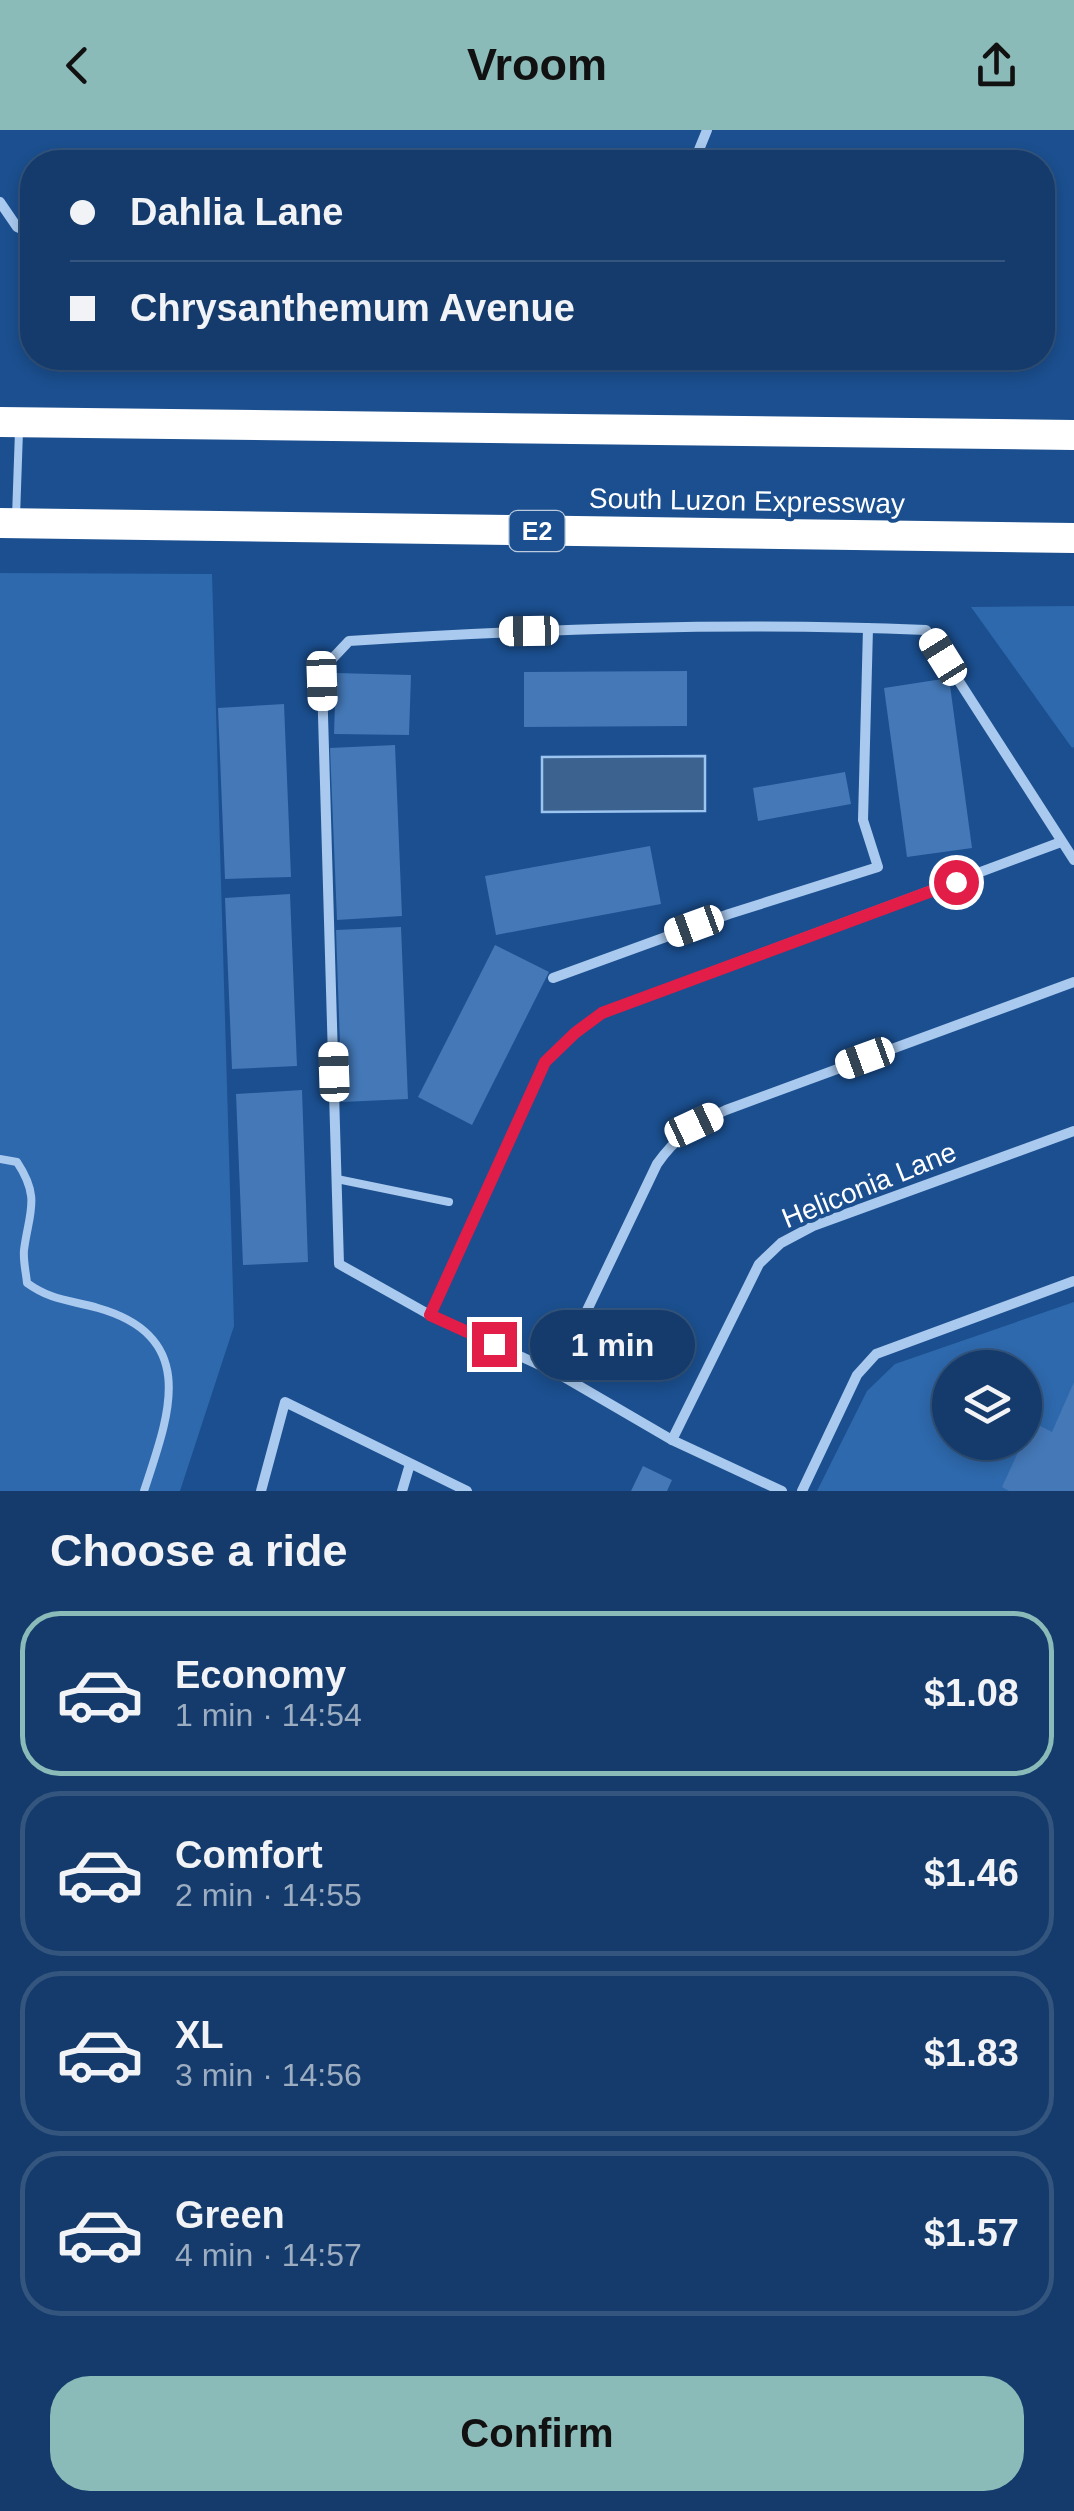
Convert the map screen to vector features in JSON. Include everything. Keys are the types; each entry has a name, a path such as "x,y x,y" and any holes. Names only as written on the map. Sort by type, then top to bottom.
{"highway":[{"path":"10,422 1074,435"},
{"name":"South Luzon Expressway","path":"8,523 1074,538"}],"street":[{"path":"0,202 20,228"},
{"path":"553,978 729,914 878,867 863,820 868,628"},
{"path":"782,1491 672,1440 557,1373 430,1315 338,1264 322,681 332,659 349,641 604,629 926,630 1074,860"},
{"path":"430,1315 545,1062 575,1033 602,1013 1062,842"},
{"path":"557,1373 657,1164 673,1142 694,1125 1074,982"},
{"name":"Heliconia Lane","path":"672,1440 759,1264 781,1243 814,1226 1074,1131"},
{"path":"802,1491 858,1374 876,1354 1074,1281"},
{"path":"261,1491 285,1402 468,1491"},
{"path":"402,1491 410,1464"}],"lane":[{"path":"8,523 10,422"},
{"path":"0,1158 17,1162 29,1180 34,1200 24,1254 27,1284 47,1298 98,1308 138,1323 157,1343 171,1378 161,1440 144,1491"},
{"path":"336,1179 449,1202"}],"shaded area":[{"path":"0,573 212,574 234,1326 180,1491 0,1491"},
{"path":"1074,606 1074,747 1072,748 971,607"},
{"path":"705,756 705,811 542,812 542,757"},
{"path":"1074,1302 1074,1491 817,1491 867,1391 895,1364 932,1351 932,1460 1042,1460 1042,1350 935,1350"}],"building":[{"path":"687,671 687,726 524,727 524,672"},
{"path":"336,673 411,675 409,735 334,734"},
{"path":"949,678 972,848 907,857 884,688"},
{"path":"284,704 291,877 225,879 218,708"},
{"path":"395,745 402,916 337,920 330,748"},
{"path":"845,772 851,804 758,821 753,788"},
{"path":"650,846 661,904 496,935 485,876"},
{"path":"290,894 297,1066 232,1069 225,898"},
{"path":"401,927 408,1099 342,1102 336,930"},
{"path":"495,945 549,972 472,1125 418,1097"},
{"path":"302,1090 308,1262 243,1265 236,1094"},
{"path":"1074,1382 1074,1491 1009,1491 1002,1487 1014,1460 1042,1460 1042,1427 1052,1432"},
{"path":"643,1466 672,1480 667,1491 631,1491"}],"route":[{"path":"494,1344 430,1315 545,1062 602,1013 956,882"}]}
